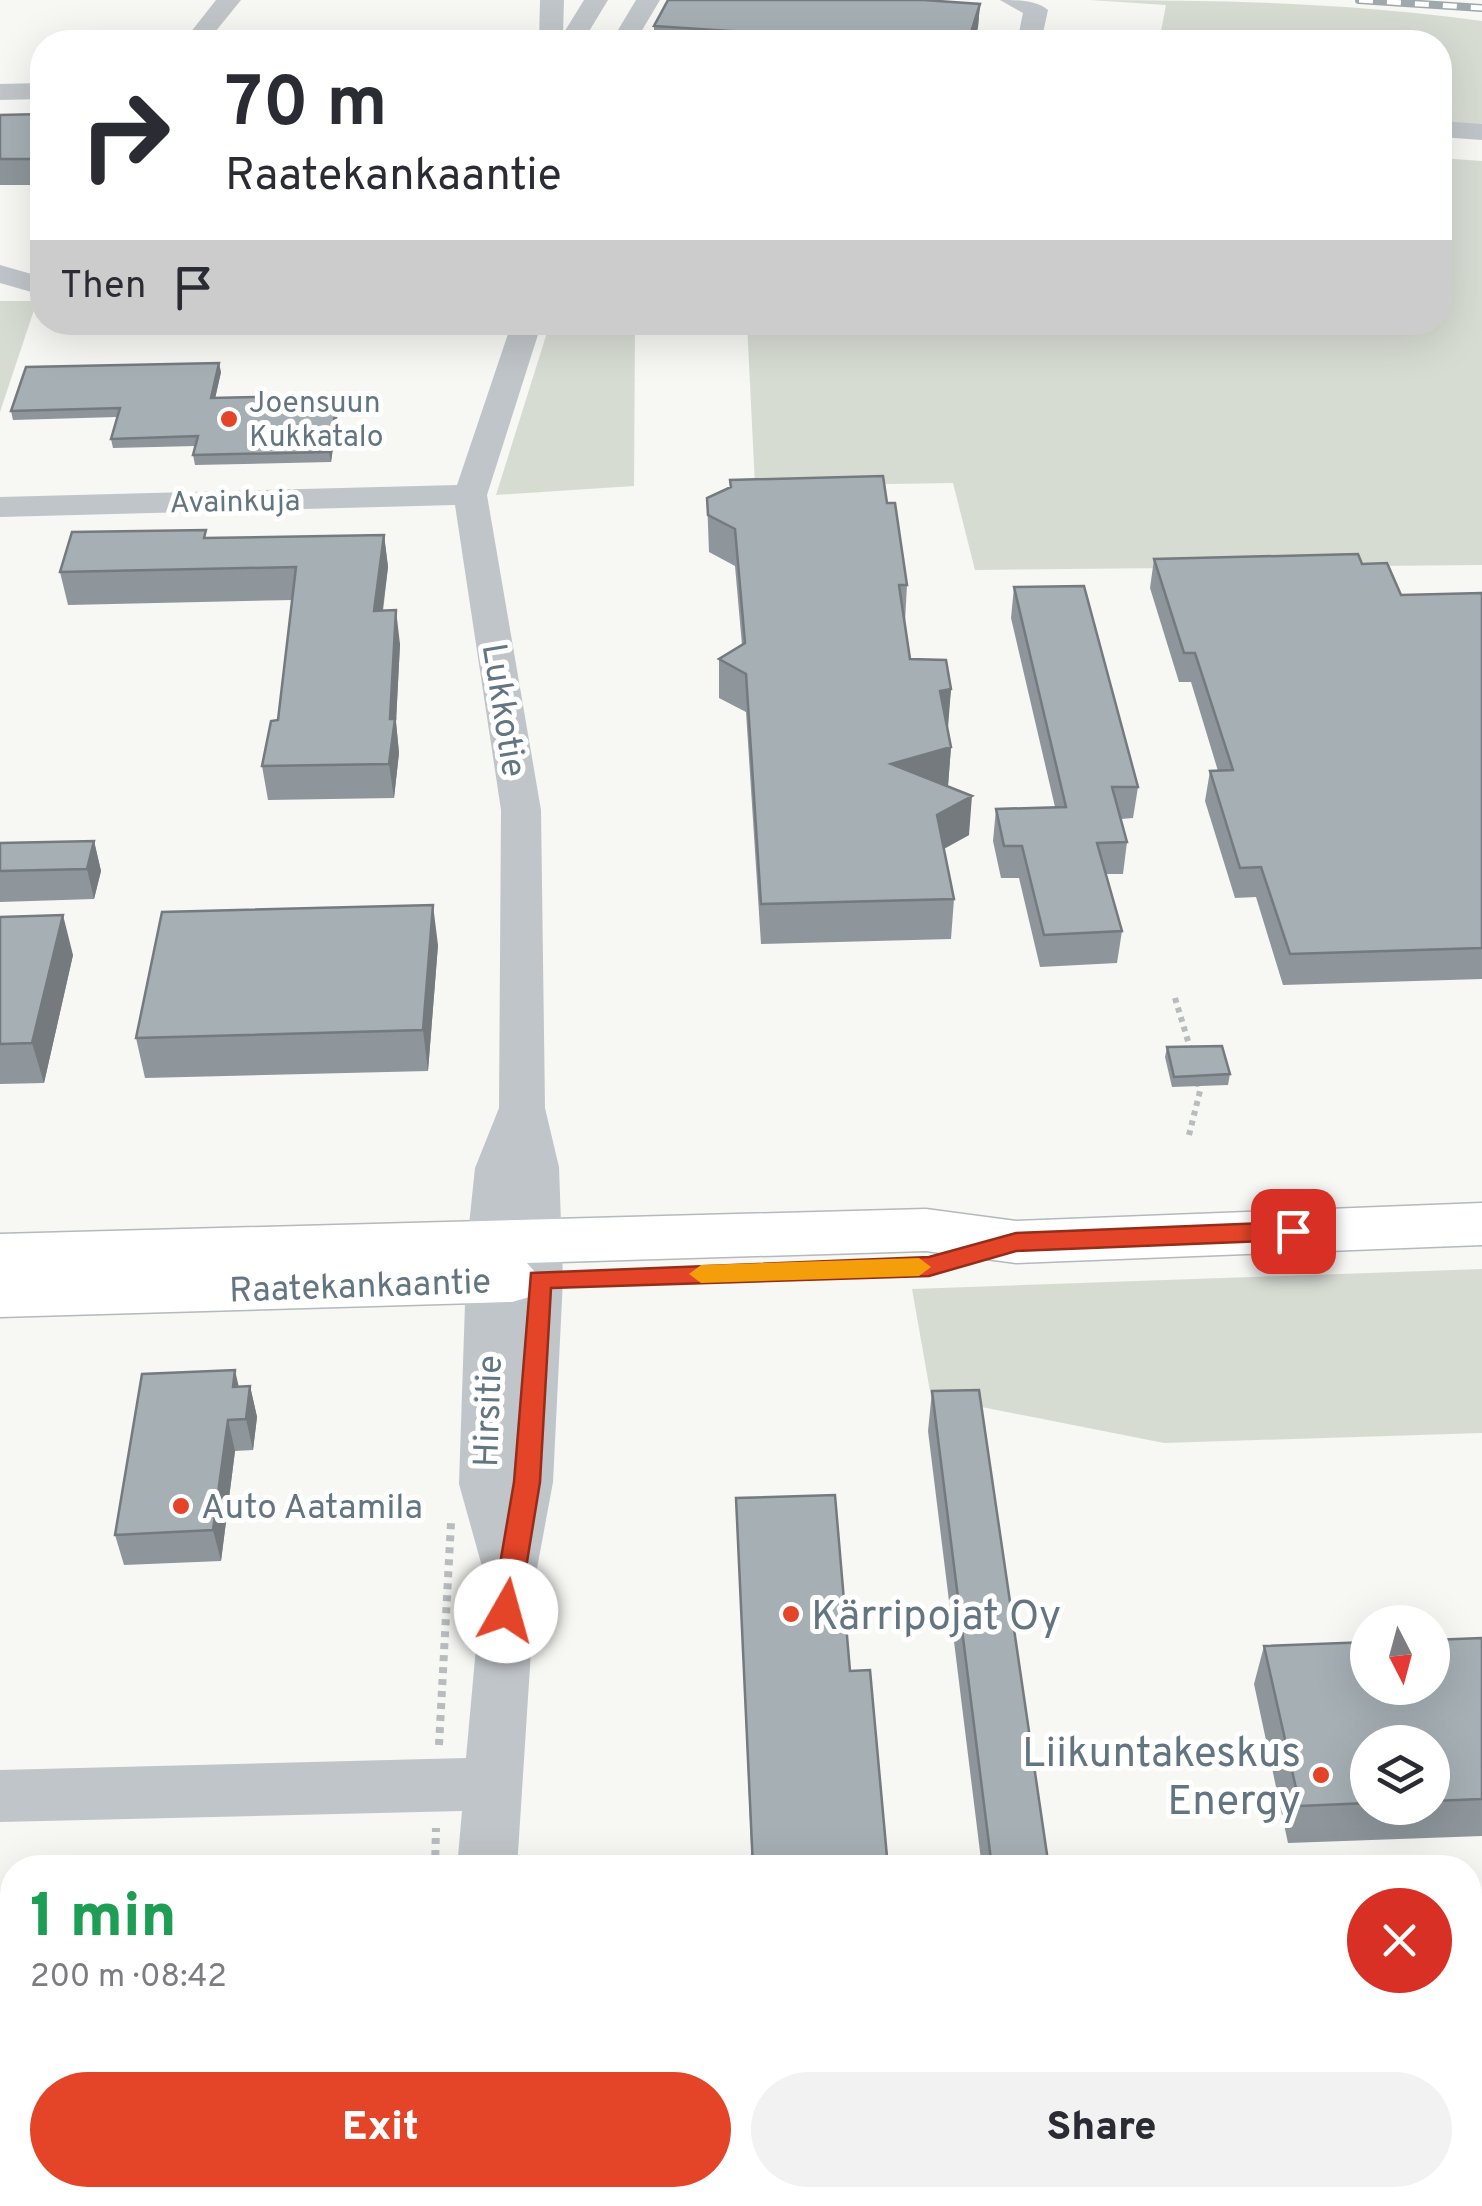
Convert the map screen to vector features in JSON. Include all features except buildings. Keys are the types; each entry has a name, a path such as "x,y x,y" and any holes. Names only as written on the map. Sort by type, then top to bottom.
{"main road":[{"name":"Raatekankaantie","path":"0,1256 929,1266 1016,1242 1482,1224"},
{"name":"Raatekankaantie","path":"0,1296 514,1262"}],"street":[{"path":"205,30 229,0"},
{"path":"551,30 552,0"},
{"path":"580,30 596,0"},
{"path":"631,30 648,0"},
{"path":"1012,0 1036,10 1032,30"},
{"path":"0,92 30,91"},
{"path":"1452,130 1482,132"},
{"path":"0,274 30,283"},
{"name":"Lukkotie","path":"514,1262 536,1167 522,1108 521,810 470,495 524,335"},
{"name":"Avainkuja","path":"0,507 470,495"},
{"name":"Hirsitie","path":"483,1855 464,1785 508,1574 485,1484 514,1262"},
{"path":"0,1796 464,1785"}],"path":[{"path":"1174,998 1200,1091 1189,1135"},
{"path":"440,1855 464,1785 443,1611 452,1504"}],"shaded area":[{"path":"1090,0 1286,4 1482,21 1482,126 1452,124 1452,30 1161,30 1166,5"},
{"path":"1452,159 1482,161 1482,565 975,570 953,483 755,486 748,335 1452,335"},
{"path":"0,301 30,301 30,322 0,412"},
{"path":"546,335 635,335 634,486 496,495"},
{"path":"1482,1269 1482,1433 1164,1443 931,1397 912,1289"}],"railway":[{"path":"1359,0 1482,8"}],"slow traffic":[{"path":"701,1274 919,1267"}],"place":[{"name":"Joensuun Kukkatalo","path":"229,419"},
{"name":"Auto Aatamila","path":"181,1506"},
{"name":"Kärripojat Oy","path":"791,1614"},
{"name":"Liikuntakeskus Energy","path":"1321,1775"}],"route":[{"path":"506,1611 508,1574 527,1482 539,1280 929,1266 1016,1242 1293,1231"}]}
